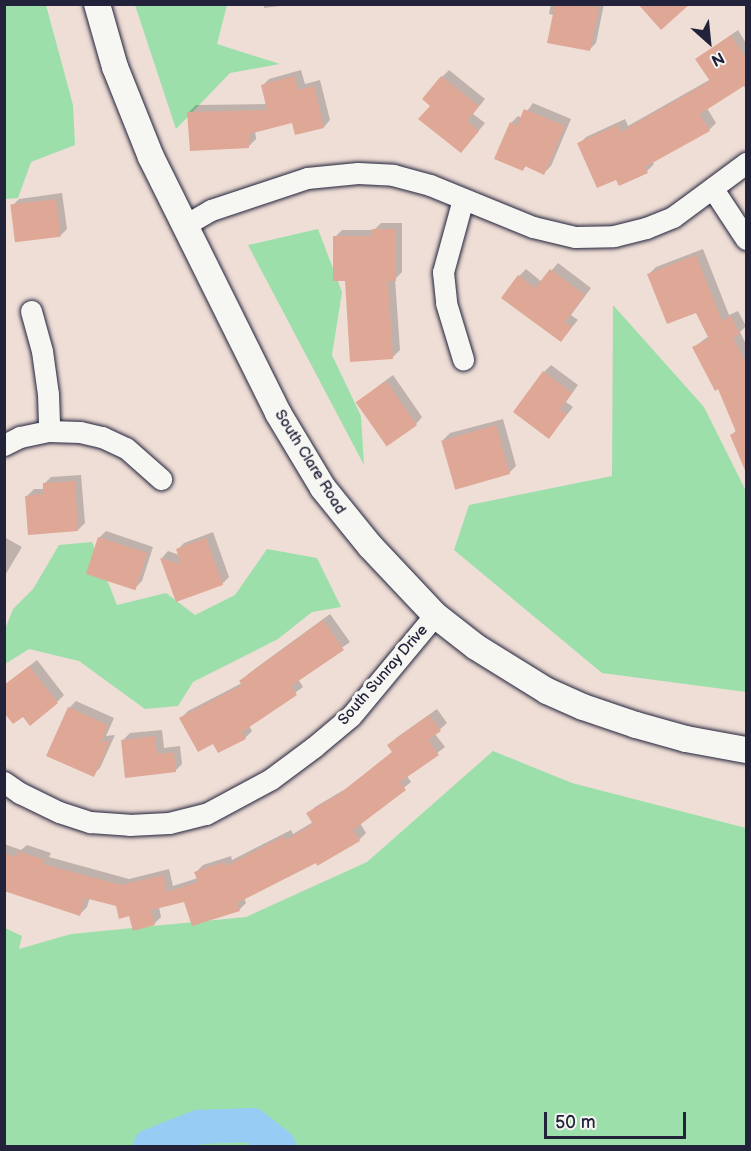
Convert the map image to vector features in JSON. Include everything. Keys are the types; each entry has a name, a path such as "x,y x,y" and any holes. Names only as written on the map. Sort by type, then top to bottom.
{"street":[{"name":"South Clare Road","path":"97,4 115,67 132,110 185,225 279,413 323,488 370,546 435,615 476,647 548,691 583,707 686,739 747,750"},
{"path":"185,225 211,210 307,178 358,172 393,175 429,185 533,227 575,237 614,236 646,228 673,216 747,163"},
{"path":"713,189 747,239"},
{"path":"463,198 443,272 446,303 463,359"},
{"path":"31,310 42,351 48,394 49,431"},
{"path":"4,445 21,437 49,431 80,432 102,437 126,448 161,479"},
{"name":"South Sunray Drive","path":"4,782 59,812 90,822 129,825 169,823 206,814 271,779 343,722 382,680 435,615"}],"green space":[{"path":"4,5 46,5 73,105 75,145 31,162 18,198 5,199"},
{"path":"135,5 227,5 217,44 280,64 230,73 176,129"},
{"path":"318,229 342,292 332,355 361,416 364,465 248,245"},
{"path":"613,305 704,407 746,491 746,692 602,673 454,550 469,505 612,476"},
{"path":"92,542 117,605 166,593 195,615 235,595 267,549 317,558 341,607 312,612 278,639 193,682 178,706 145,709 79,661 29,649 5,664 4,632 13,609 33,589 59,545"},
{"path":"493,751 572,783 746,828 746,1146 5,1146 5,928 22,936 19,949 71,934 246,917 367,862"}],"building":[{"path":"555,4 599,7 590,51 547,43"},
{"path":"638,4 690,4 661,30"},
{"path":"731,35 747,60 747,84 700,114 710,131 645,167 648,173 619,186 616,180 597,188 577,143 618,125 621,132 710,81 695,59"},
{"path":"294,76 298,90 314,86 324,128 295,135 292,123 249,134 249,148 190,151 187,112 267,110 261,85"},
{"path":"441,76 479,106 467,121 479,131 461,153 418,119 430,106 422,99"},
{"path":"524,109 565,126 544,175 525,166 523,171 494,159 510,122 517,126"},
{"path":"56,199 61,237 15,242 10,205"},
{"path":"372,229 396,229 396,281 388,281 393,359 350,362 345,281 333,281 333,236 372,236"},
{"path":"696,255 722,321 731,316 740,334 733,338 747,365 747,475 730,435 736,432 718,389 715,391 692,347 709,339 696,313 667,324 647,274"},
{"path":"550,269 585,295 565,322 572,327 561,342 501,298 518,275 535,288"},
{"path":"543,371 572,393 560,409 567,414 549,439 513,412"},
{"path":"386,381 417,425 387,446 356,402"},
{"path":"496,425 510,474 455,490 441,441"},
{"path":"75,481 78,531 28,535 25,496 43,494 43,483"},
{"path":"98,537 147,553 135,590 86,574"},
{"path":"206,538 223,585 176,602 160,558 181,564 176,549"},
{"path":"323,620 344,650 291,686 297,695 242,732 246,739 218,753 213,744 198,752 179,718 242,685 239,681"},
{"path":"29,666 58,703 30,726 23,717 13,724 4,713 4,685"},
{"path":"68,707 108,725 101,742 110,741 94,777 46,756"},
{"path":"429,715 441,731 428,740 439,755 400,782 406,790 353,830 360,841 317,866 316,863 237,903 240,911 192,926 184,902 151,910 155,925 133,931 129,916 119,919 116,906 85,898 80,916 4,891 4,853 16,857 18,851 45,860 43,864 121,885 163,875 167,892 198,882 194,872 224,862 226,866 284,836 286,840 313,824 306,813 338,795 392,752 387,745"},
{"path":"155,736 157,754 174,752 176,772 125,778 121,740"}],"waterway":[{"path":"150,1146 198,1127 252,1125 279,1146"}]}
